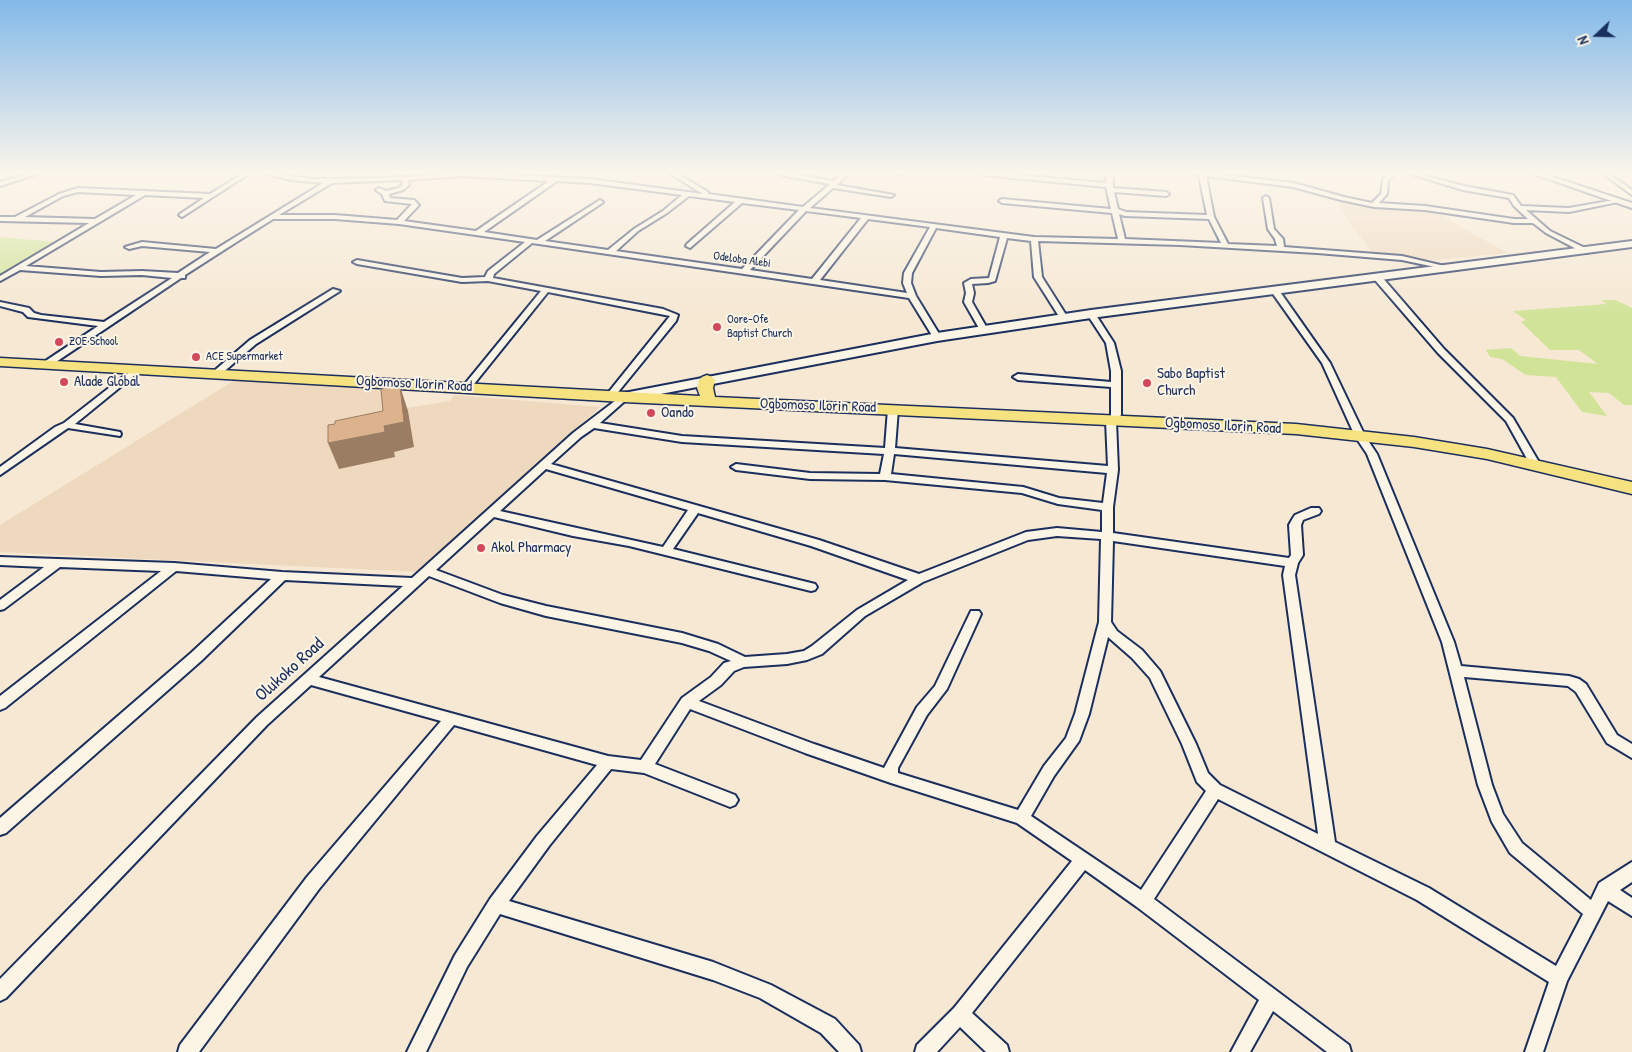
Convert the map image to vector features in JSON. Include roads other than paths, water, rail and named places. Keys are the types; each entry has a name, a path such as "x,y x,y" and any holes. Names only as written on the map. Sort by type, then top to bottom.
{"highway":[{"name":"Ogbomoso Ilorin Road","path":"0,362 709,401 1296,429 1414,442 1535,464 1632,488"},
{"path":"708,380 704,388 709,401"}],"main road":[{"path":"618,396 937,337 1091,314 1274,292 1632,244"}],"street":[{"path":"0,278 93,222"},
{"path":"47,364 263,222"},
{"name":"Odeloba Alebi","path":"400,222 479,232 609,253 912,296"},
{"path":"479,232 492,222"},
{"path":"488,279 491,273 567,222"},
{"path":"609,253 636,230 649,222"},
{"path":"690,246 717,222"},
{"path":"744,272 794,222"},
{"path":"815,281 862,222"},
{"path":"904,222 1034,238 1225,245 1402,258 1449,268"},
{"path":"1118,222 1122,241"},
{"path":"1214,222 1225,245"},
{"path":"1270,222 1271,229 1278,239 1281,249"},
{"path":"1537,222 1548,232 1584,251"},
{"path":"934,226 908,273 907,283 912,296 937,337"},
{"path":"984,330 968,302 970,293 968,283 992,279 1004,235"},
{"path":"1034,238 1038,277 1064,318"},
{"path":"129,246 142,244 218,251"},
{"path":"357,262 462,280 488,279 546,290 467,387"},
{"path":"19,268 101,274 142,273 182,276"},
{"path":"1378,278 1441,351 1510,420 1535,464"},
{"name":"Olukoko Road","path":"0,992 262,721 543,465 577,435 592,425 618,396 674,319 674,315 663,311 546,290"},
{"path":"218,373 261,336 336,291"},
{"path":"1274,292 1326,363 1360,436 1372,454 1448,642 1485,785 1497,816 1516,848 1594,913"},
{"path":"0,304 26,310 31,315 41,317 108,325"},
{"path":"1022,818 1049,771 1072,741 1082,714 1105,622 1108,507 1113,470 1111,421 1116,415 1116,370 1110,343 1091,314"},
{"path":"0,472 58,429 67,425 137,369"},
{"path":"1018,377 1116,385"},
{"path":"885,477 890,452 893,409"},
{"path":"67,425 116,434"},
{"path":"592,425 682,439 890,452 1113,470"},
{"path":"543,465 694,510 815,543 919,579"},
{"path":"736,467 810,476 885,477 1023,490 1047,498 1108,507"},
{"path":"666,551 694,510"},
{"path":"1315,511 1300,518 1295,525 1297,555 1292,563 1289,575 1328,847"},
{"path":"492,513 666,551 811,587"},
{"path":"644,767 687,702 716,681 730,667 744,662 787,660 807,655 817,650 862,613 919,579 1026,536 1057,532 1108,536 1292,563"},
{"path":"0,561 174,566 282,576 415,582"},
{"path":"0,606 57,563"},
{"path":"0,704 174,566"},
{"path":"426,571 509,602 682,638 713,647 744,662"},
{"path":"0,828 196,657 282,576"},
{"path":"891,777 891,768 922,711 940,689 975,614"},
{"path":"1105,622 1112,634 1137,654 1154,675 1189,744 1202,777 1215,790 1424,894 1559,978"},
{"path":"1455,671 1574,683 1581,688 1612,738 1632,752"},
{"path":"308,679 608,762 644,767 730,800"},
{"path":"687,702 804,747 891,777 1022,818 1143,901 1342,1052"},
{"path":"187,1052 313,883 451,719"},
{"path":"416,1052 461,961 496,905 543,841 608,762"},
{"path":"1143,901 1215,790"},
{"path":"924,1052 960,1014 1083,860"},
{"path":"1534,1052 1559,978 1605,889 1626,877 1632,870"},
{"path":"1605,889 1632,908"},
{"path":"496,905 713,971 765,991 828,1026 852,1052"},
{"path":"1240,1052 1271,998"},
{"path":"960,1014 1000,1052"}],"place":[{"name":"Oore-Ofe Baptist Church","path":"717,327"},
{"name":"ZOE School","path":"59,342"},
{"name":"ACE Supermarket","path":"196,357"},
{"name":"Alade Global","path":"64,382"},
{"name":"Sabo Baptist Church","path":"1147,383"},
{"name":"Oando","path":"651,413"},
{"name":"Akol Pharmacy","path":"481,548"}]}
